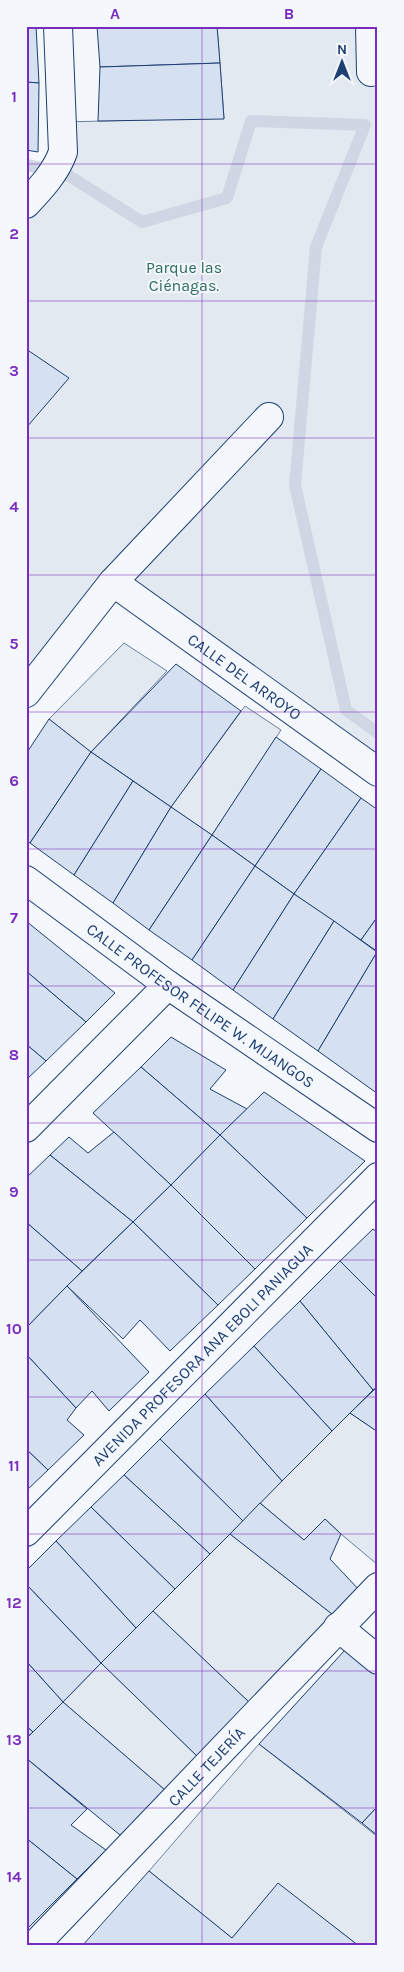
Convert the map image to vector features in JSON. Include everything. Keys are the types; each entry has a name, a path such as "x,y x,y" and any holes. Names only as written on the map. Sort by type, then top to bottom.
{"street":[{"path":"26,204 44,184 60,161 63,152 58,26"},
{"path":"370,26 371,72"},
{"path":"26,693 114,582 269,416"},
{"name":"CALLE DEL ARROYO","path":"114,582 378,772"},
{"name":"CALLE PROFESOR FELIPE W. MIJANGOS","path":"26,880 168,985 378,1128"},
{"path":"26,1128 168,985"},
{"name":"AVENIDA PROFESORA ANA EBOLI PANIAGUA","path":"26,1532 378,1177"},
{"name":"CALLE TEJERÍA","path":"34,1946 378,1587"},
{"path":"338,1627 378,1660"}],"green space":[{"name":"Parque las Ciénagas.","path":"217,26 378,26 378,760 121,583 26,689 26,206 63,122 224,118"},
{"path":"124,643 167,671 91,752 49,719"},
{"path":"245,706 281,730 212,835 171,807"},
{"path":"350,1413 378,1432 378,1565 325,1519 304,1540 260,1503"},
{"path":"230,1534 337,1618 251,1704 153,1611"},
{"path":"101,1663 198,1757 165,1790 63,1702"},
{"path":"259,1744 378,1837 378,1946 359,1946 278,1884 232,1938 149,1871"}],"building":[{"path":"26,26 36,26 39,83 26,82"},
{"path":"97,26 217,26 220,63 100,67"},
{"path":"220,63 224,119 98,121 100,67"},
{"path":"26,82 39,83 38,152 26,150"},
{"path":"26,349 69,378 26,428"},
{"path":"176,664 241,711 171,807 91,752"},
{"path":"49,719 91,752 30,843 26,841 26,754"},
{"path":"276,737 321,769 255,866 212,835"},
{"path":"91,752 133,781 74,875 30,843"},
{"path":"321,769 361,798 294,894 255,866"},
{"path":"133,781 171,807 113,903 74,875"},
{"path":"361,798 378,810 378,916 361,940 294,894"},
{"path":"171,807 212,835 149,930 113,903"},
{"path":"212,835 255,866 192,960 149,930"},
{"path":"255,866 294,894 233,990 192,960"},
{"path":"294,894 334,921 273,1019 233,990"},
{"path":"378,916 378,952 361,940"},
{"path":"26,921 115,993 86,1022 26,971"},
{"path":"334,921 377,952 318,1051 273,1019"},
{"path":"378,952 378,1094 318,1051"},
{"path":"26,971 86,1022 46,1061 26,1044"},
{"path":"171,1037 226,1070 210,1089 247,1109 220,1135 141,1067"},
{"path":"26,1044 46,1061 26,1080"},
{"path":"141,1067 220,1135 171,1185 93,1113"},
{"path":"264,1092 365,1161 307,1218 220,1135"},
{"path":"114,1132 171,1185 133,1222 50,1155 69,1137 88,1153"},
{"path":"220,1135 307,1218 255,1269 171,1185"},
{"path":"50,1155 133,1222 82,1271 26,1222 26,1178"},
{"path":"171,1185 255,1269 218,1305 133,1222"},
{"path":"26,1222 82,1271 26,1328"},
{"path":"133,1222 218,1305 170,1351 140,1320 123,1339 67,1286"},
{"path":"373,1229 378,1233 378,1299 340,1261"},
{"path":"340,1261 378,1299 378,1386 373,1390 300,1301"},
{"path":"67,1286 149,1372 109,1411 92,1391 76,1408 26,1354 26,1328"},
{"path":"300,1301 373,1390 332,1431 254,1346"},
{"path":"254,1346 332,1431 282,1481 205,1394"},
{"path":"26,1354 76,1408 67,1420 84,1435 48,1470 26,1449"},
{"path":"378,1386 378,1432 350,1413"},
{"path":"205,1394 282,1481 243,1521 160,1439"},
{"path":"160,1439 243,1521 210,1554 124,1475"},
{"path":"26,1449 48,1470 26,1491"},
{"path":"124,1475 210,1554 175,1589 91,1507"},
{"path":"260,1503 304,1540 325,1519 341,1534 330,1559 362,1593 337,1618 230,1534"},
{"path":"91,1507 175,1589 136,1628 56,1541"},
{"path":"56,1541 136,1628 101,1663 26,1584 26,1571"},
{"path":"26,1584 101,1663 63,1702 26,1661"},
{"path":"153,1611 251,1704 198,1757 101,1663"},
{"path":"345,1650 378,1675 378,1806 362,1823 259,1744"},
{"path":"26,1661 63,1702 33,1732 26,1726"},
{"path":"63,1702 165,1790 120,1835 26,1758 26,1739"},
{"path":"26,1726 33,1732 26,1738"},
{"path":"26,1758 87,1809 71,1825 106,1850 77,1879 26,1838"},
{"path":"378,1806 378,1836 362,1823"},
{"path":"26,1838 77,1879 27,1929 26,1929"},
{"path":"149,1871 232,1938 278,1883 359,1946 82,1946"}],"waterway":[{"path":"26,165 63,172 142,222 227,198 251,121 365,125 316,247 295,485 346,710 378,733"}]}
